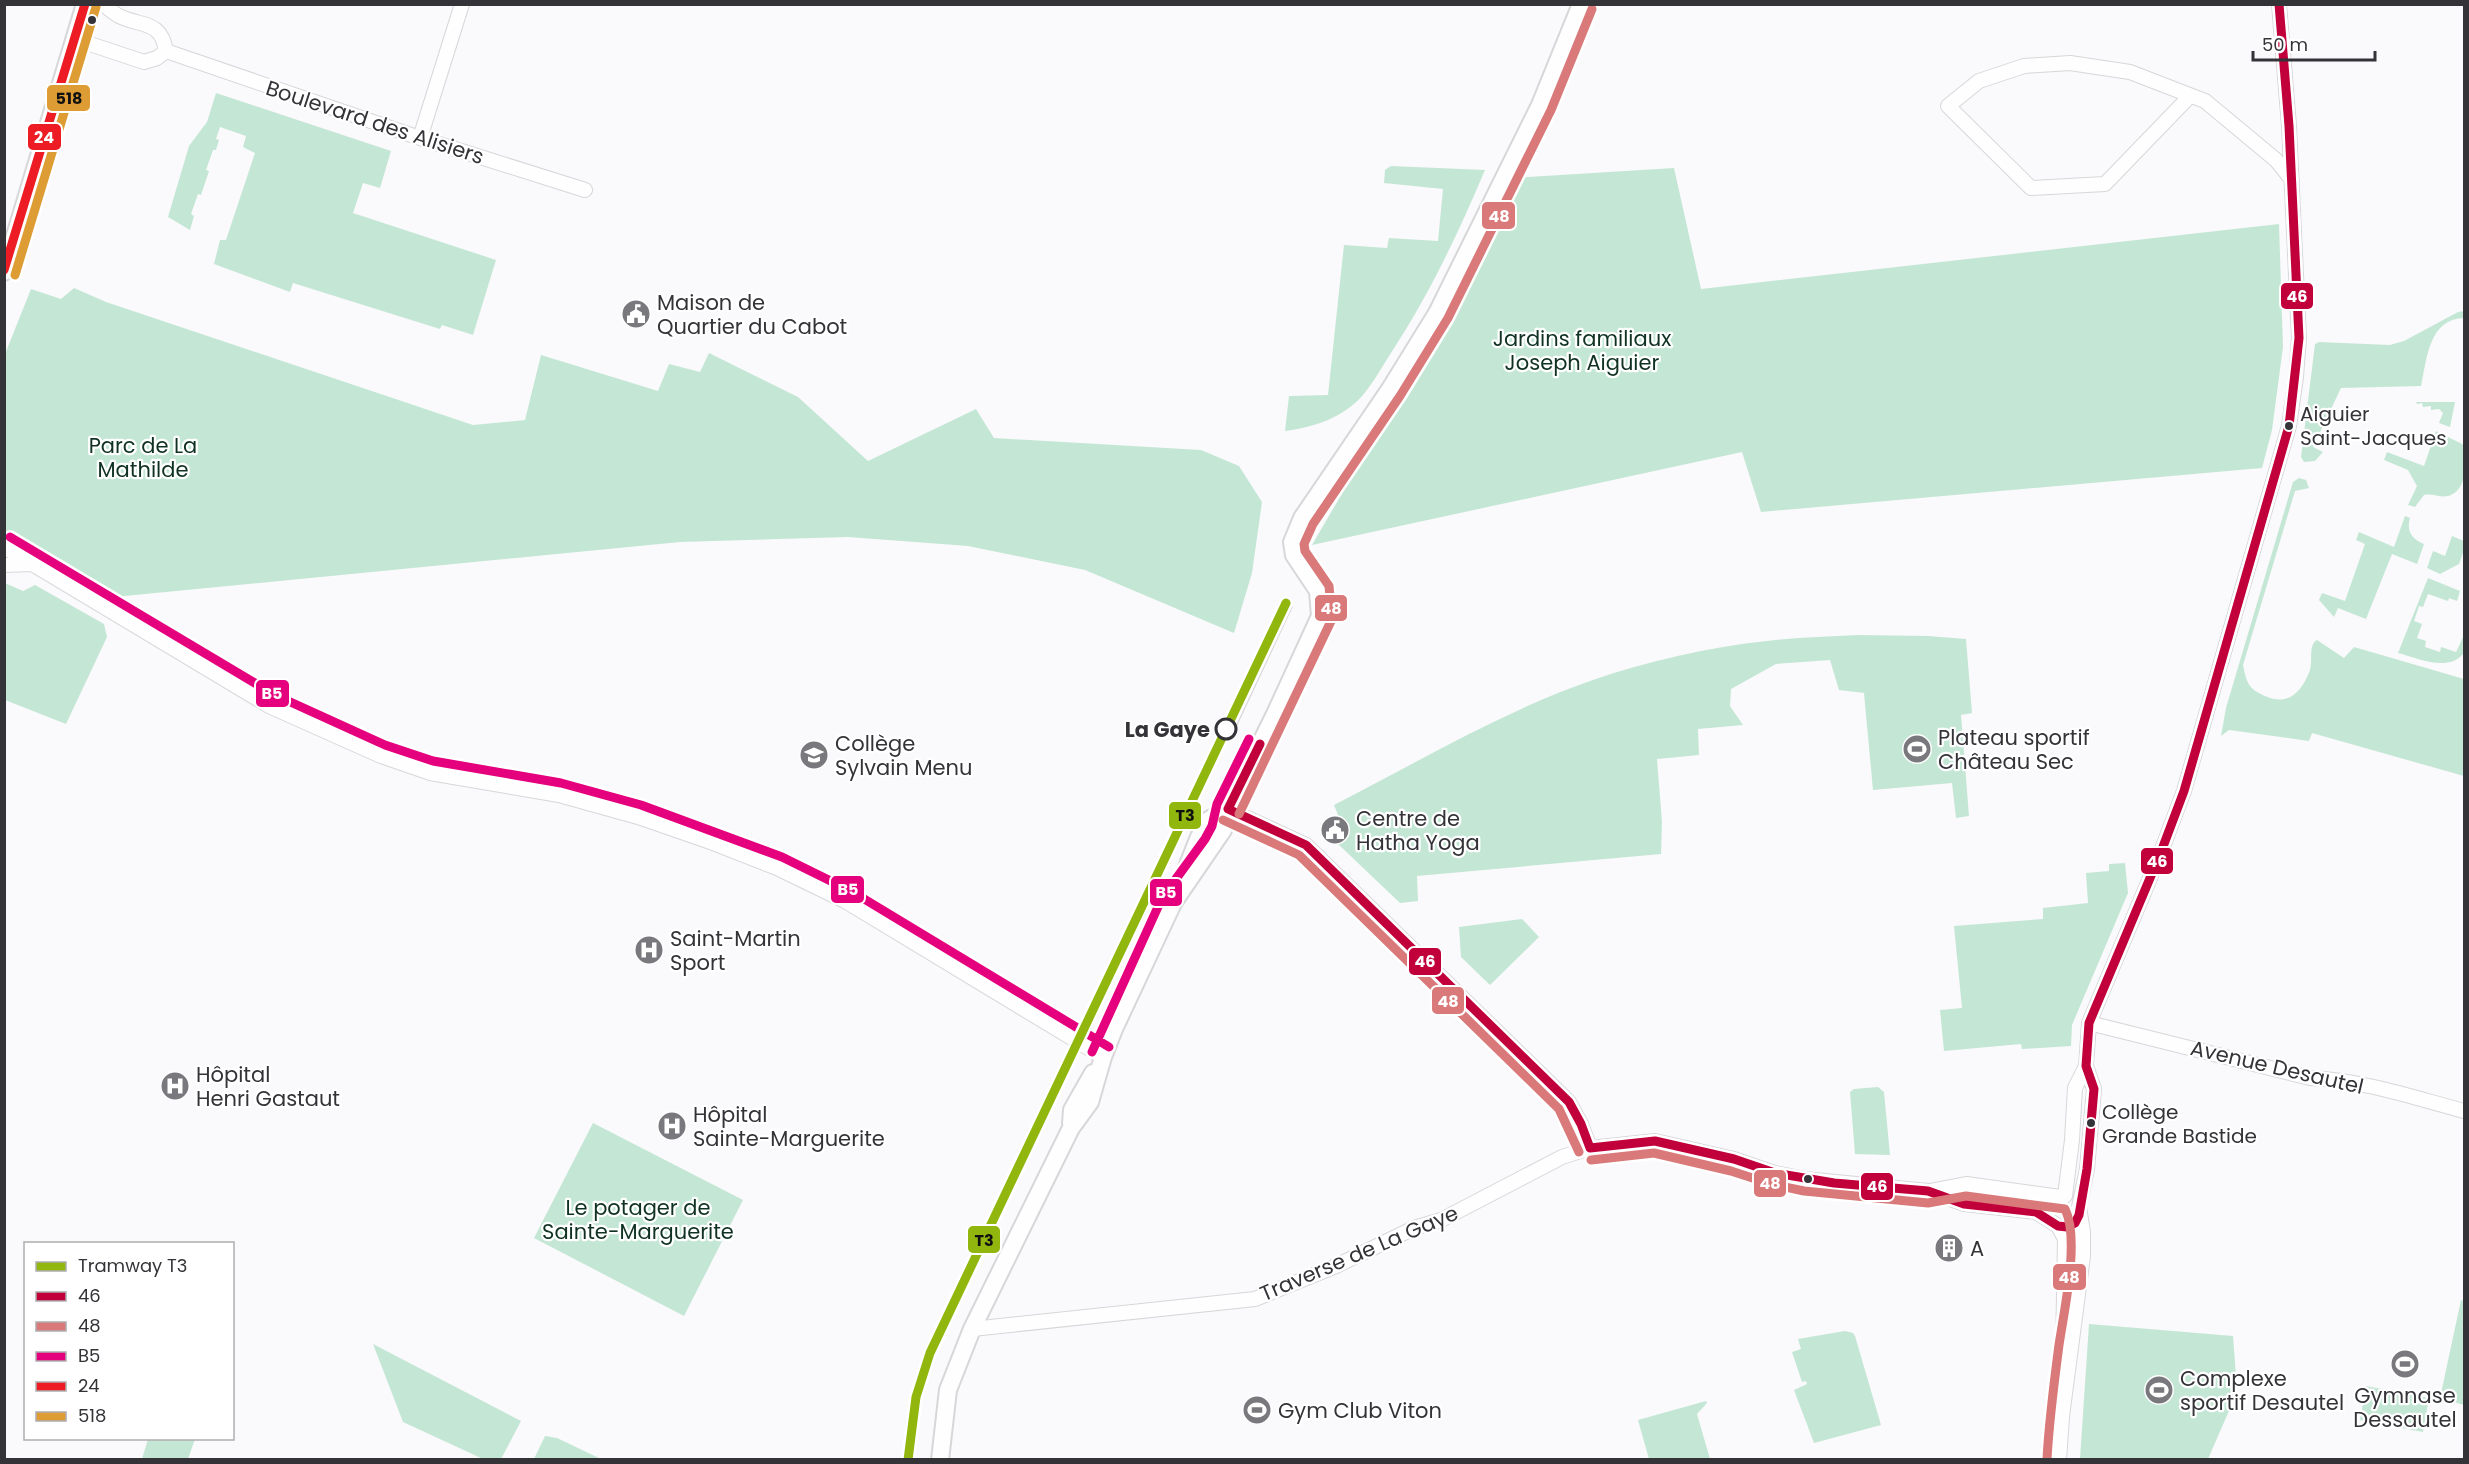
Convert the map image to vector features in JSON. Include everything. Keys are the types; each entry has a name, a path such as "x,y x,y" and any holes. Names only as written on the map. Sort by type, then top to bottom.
{"street":[{"path":"75,39 144,62 157,58 166,51 164,39 155,28 119,16 103,4"},
{"path":"420,138 462,4"},
{"path":"940,1460 948,1390 972,1329 1071,1128 1072,1110 1103,1057 1173,903 1199,837 1207,821 1228,809 1320,616 1318,591 1294,555 1293,542 1302,518 1390,389 1437,313 1540,105 1581,4"},
{"path":"1228,809 1306,845 1569,1102 1590,1148 1655,1141 1734,1159 1775,1173 1804,1179 1928,1191 1964,1204 2036,1212 2067,1227 2074,1223 2079,1211 2087,1169 2094,1089 2086,1066 2088,1023 2161,852 2184,791 2204,729 2241,590 2289,426 2296,377 2298,338 2292,180 2279,4"},
{"path":"4,272 85,5"},
{"name":"Boulevard des Alisiers","path":"166,51 420,138 585,190"},
{"path":"2190,96 2105,184 2031,188 1948,106 1979,81 2024,66 2070,63 2130,72 2205,101 2276,160 2292,180"},
{"path":"4,547 269,706 381,756 430,773 559,795 713,843 777,868 845,901 1103,1057"},
{"path":"4,565 33,564"},
{"name":"Avenue Desautel","path":"2088,1023 2310,1078 2326,1078 2464,1111"},
{"path":"2062,1196 2072,1140 2075,1088 2086,1066"},
{"name":"Traverse de La Gaye","path":"972,1329 1255,1299 1336,1266 1414,1228 1441,1220 1562,1157 1590,1148"},
{"path":"1928,1191 1966,1184 2062,1196 2076,1202 2083,1232 2083,1256 2061,1424"},
{"path":"2059,1460 2066,1254 2065,1239 2049,1210 2054,1200 2062,1196"}],"green space":[{"path":"216,93 391,151 380,188 363,183 353,213 496,260 473,335 442,325 440,329 293,283 290,292 214,264 220,240 226,240 255,153 243,147 246,136 220,127 216,139 219,140 206,170 209,171 201,195 198,194 191,214 194,216 190,230 168,217 189,146 207,122"},
{"path":"1391,166 1485,170 1430,286 1405,331 1367,390 1346,410 1327,420 1285,431 1289,396 1328,395 1344,245 1387,248 1389,238 1438,241 1443,189 1384,183 1385,170"},
{"name":"Jardins familiaux Joseph Aiguier","path":"1674,168 1701,289 2279,224 2283,347 2272,430 2262,468 1761,512 1742,452 1312,545 1467,279 1481,262 1479,255 1510,178"},
{"name":"Parc de La Mathilde","path":"74,288 106,302 473,425 525,420 541,355 658,391 669,364 700,372 709,353 798,397 868,461 976,409 994,438 1201,450 1239,466 1262,502 1252,573 1234,633 1085,570 968,546 848,537 680,542 114,597 5,532 5,354 31,289 61,299"},
{"path":"2464,311 2464,318 2452,320 2443,325 2437,333 2428,352 2421,386 2341,388 2313,447 2323,452 2315,461 2304,462 2301,457 2315,344 2319,342 2390,345 2404,341"},
{"path":"2416,402 2455,402 2450,427 2439,423 2443,413 2439,409 2431,410 2431,406 2423,407 2422,403 2417,404"},
{"path":"2436,431 2464,445 2463,481 2455,493 2448,496 2424,495 2415,507 2408,505 2417,486 2408,470 2384,460 2387,452 2424,466"},
{"path":"2299,478 2306,480 2309,488 2295,491 2243,665 2249,684 2254,690 2267,697 2283,699 2290,697 2296,693 2306,679 2311,666 2313,645 2317,640 2344,658 2354,647 2464,679 2464,776 2312,733 2309,741 2229,730 2221,736 2226,708 2293,482"},
{"path":"2405,516 2410,518 2411,534 2424,544 2417,564 2392,554 2366,619 2338,608 2334,617 2319,600 2322,593 2345,601 2365,544 2356,540 2359,532 2394,547"},
{"path":"2452,536 2464,541 2464,550 2459,564 2440,574 2427,568 2433,551 2445,556"},
{"path":"2428,578 2460,591 2457,601 2449,598 2448,601 2428,594 2423,607 2419,606 2414,621 2422,624 2417,638 2426,641 2425,647 2440,652 2441,647 2456,652 2464,635 2464,653 2450,662 2432,662 2398,653"},
{"path":"5,583 23,591 35,585 104,624 107,637 66,724 5,700"},
{"path":"1858,635 1966,639 1972,713 1961,715 1969,816 1956,818 1952,783 1873,790 1864,693 1839,690 1830,660 1776,664 1731,689 1730,706 1743,725 1698,729 1699,755 1657,759 1662,822 1661,854 1417,876 1418,901 1400,903 1338,844 1347,837 1334,805 1495,721 1560,692 1635,667 1701,651 1778,640"},
{"path":"2125,863 2128,893 2072,1025 2071,1046 2022,1049 2021,1044 1944,1051 1940,1010 1962,1008 1954,926 2043,919 2043,908 2088,903 2086,873 2109,871 2109,864"},
{"path":"1522,919 1539,937 1490,985 1461,957 1459,927"},
{"path":"1878,1087 1884,1092 1890,1155 1855,1154 1850,1092 1854,1089"},
{"name":"Le potager de Sainte-Marguerite","path":"593,1123 743,1200 684,1316 534,1238"},
{"path":"2461,1300 2464,1301 2464,1405 2440,1398"},
{"name":"Complexe sportif Desautel","path":"2089,1324 2233,1336 2236,1376 2232,1404 2208,1459 2080,1459"},
{"path":"1845,1331 1855,1336 1881,1425 1814,1443 1794,1390 1807,1384 1806,1381 1802,1382 1792,1352 1801,1349 1798,1339"},
{"path":"373,1344 521,1421 501,1459 483,1459 403,1422"},
{"path":"2366,1386 2429,1398 2423,1432 2360,1420"},
{"path":"1706,1401 1707,1403 1697,1414 1710,1459 1649,1459 1638,1420"},
{"path":"545,1436 557,1438 601,1459 534,1459"},
{"path":"147,1440 195,1440 188,1459 142,1459"}],"tram line":[{"name":"T3","path":"908,1460 916,1397 930,1353 1286,603"},
{"path":"1233,733 1292,607"}],"transit line":[{"name":"24","path":"4,270 85,4"},
{"name":"46","path":"1590,1148 1655,1141 1734,1159 1775,1173 1834,1183 1928,1191 1964,1204 2036,1212 2058,1226 2067,1227 2075,1223 2079,1215 2087,1169 2094,1089 2086,1066 2089,1023 2161,852 2184,791 2289,426 2299,338 2289,126 2279,4"},
{"name":"518","path":"15,275 96,7"},
{"name":"48","path":"1239,814 1332,619 1329,586 1305,551 1304,544 1313,524 1400,396 1448,318 1551,110 1592,9"},
{"name":"B5","path":"10,537 275,695 385,745 433,761 561,783 641,805 782,857 851,891 1109,1047"},
{"name":"B5","path":"1092,1052 1162,898 1205,839 1212,826 1217,804 1249,739"},
{"name":"46","path":"1228,809 1260,744"},
{"name":"46","path":"1228,809 1306,845 1569,1102 1590,1148"},
{"name":"48","path":"1223,820 1299,855 1559,1109 1579,1152"},
{"name":"48","path":"1591,1160 1654,1153 1804,1191 1928,1203 1966,1196 2065,1209 2071,1238 2070,1276 2059,1345 2047,1459"}],"place":[{"name":"Maison de Quartier du Cabot","path":"636,314"},
{"name":"Aiguier Saint-Jacques","path":"2289,426"},
{"name":"La Gaye","path":"1226,729"},
{"name":"Plateau sportif Château Sec","path":"1917,749"},
{"name":"Collège Sylvain Menu","path":"814,755"},
{"name":"Centre de Hatha Yoga","path":"1335,830"},
{"name":"Saint-Martin Sport","path":"649,950"},
{"name":"Hôpital Henri Gastaut","path":"175,1086"},
{"name":"Collège Grande Bastide","path":"2091,1123"},
{"name":"Hôpital Sainte-Marguerite","path":"672,1126"},
{"name":"A","path":"1949,1248"},
{"name":"Gymnase Dessautel","path":"2405,1364"},
{"name":"Complexe sportif Desautel","path":"2159,1390"},
{"name":"Gym Club Viton","path":"1257,1410"}]}
